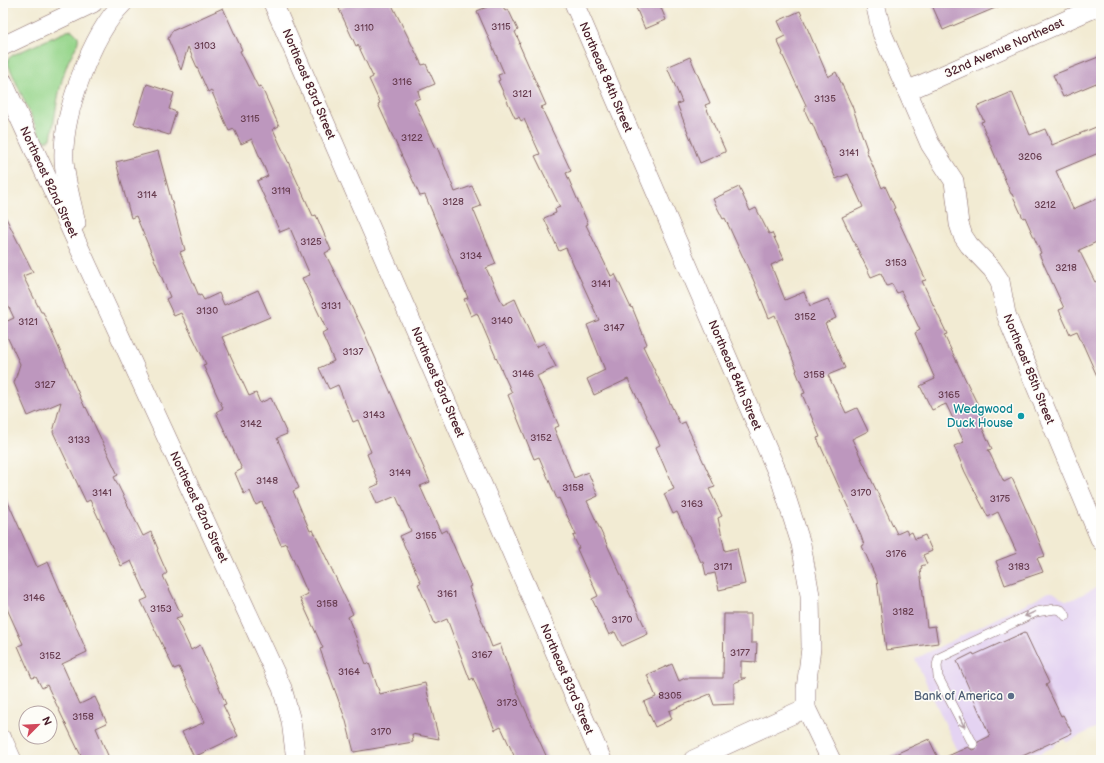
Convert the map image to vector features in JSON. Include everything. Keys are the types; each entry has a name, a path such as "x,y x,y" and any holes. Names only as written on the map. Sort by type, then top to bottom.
{"street":[{"path":"3,46 93,3"},
{"name":"Northeast 82nd Street","path":"84,260 66,179 64,146 74,97 84,70 102,28 111,14 123,3"},
{"name":"Northeast 83rd Street","path":"273,3 602,760"},
{"name":"Northeast 84th Street","path":"574,3 781,481 792,512 807,568 812,619 806,708 831,760"},
{"name":"Northeast 85th Street","path":"875,3 882,33 930,144 954,181 963,236 969,245 992,269 1000,281 1006,314 1011,327 1097,521 1101,541"},
{"name":"32nd Avenue Northeast","path":"907,91 1101,5"},
{"name":"Northeast 82nd Street","path":"3,82 282,688 291,721 296,760"},
{"path":"693,760 806,708"},
{"path":"3,740 12,760"}],"lane":[{"path":"972,744 938,677 937,665 939,658 1036,612 1055,609 1062,610 1066,616"}],"shaded area":[{"path":"1101,585 1101,725 1067,742 1064,739 1055,744 1055,746 1026,760 962,760 915,659 1049,592 1053,592 1065,600 1071,600"}],"green space":[{"path":"72,30 78,36 78,42 68,62 62,81 51,139 46,141 41,138 8,64 8,59 13,55"}],"building":[{"path":"352,3 391,3 422,65 426,64 435,84 418,91 420,98 414,101 435,148 437,147 455,192 472,186 481,206 473,209 496,264 486,268 503,305 515,299 536,347 544,343 556,367 537,376 559,426 554,428 574,478 588,472 598,496 587,501 648,634 622,646 615,632 609,635 592,599 598,596 577,549 579,548 573,536 576,535 559,498 557,499 539,457 534,459 508,395 512,393 477,313 471,316 464,299 468,298 425,195 420,196 378,104 380,103 369,79 373,77 358,45 356,46 339,9"},
{"path":"497,3 502,3 505,11 508,9 518,30 515,32 520,43 519,44 546,105 541,107 571,171 566,173 588,224 586,225 611,276 615,274 631,308 632,307 647,344 643,346 680,424 685,422 715,487 709,489 722,516 718,518 725,551 737,548 745,584 719,590 715,573 706,575 703,562 701,562 677,512 673,514 664,494 674,489 656,447 660,445 628,379 594,395 587,379 605,370 587,325 599,320 566,248 559,251 544,218 556,213 555,209 560,207 535,156 540,154 524,119 521,121 519,117 515,118 498,81 500,80 498,75 504,73 477,11"},
{"path":"634,3 659,3 666,20 645,29"},
{"path":"931,3 1007,3 943,30"},
{"path":"223,8 242,50 240,51 258,87 261,86 279,126 273,129 313,216 316,215 331,250 325,253 364,332 430,482 420,486 441,533 447,530 471,586 469,587 492,647 500,644 516,689 548,760 516,760 501,727 495,730 473,678 470,680 447,619 435,624 418,584 421,583 400,536 411,531 396,496 377,504 370,488 379,484 367,454 371,452 358,420 353,422 338,385 329,389 319,368 334,361 322,334 327,331 302,278 310,275 290,228 280,232 257,181 268,176 252,139 241,144 234,129 229,131 211,90 208,92 188,47 181,70 168,39 172,31"},
{"path":"800,11 828,77 836,72 852,106 867,149 866,150 882,188 885,186 895,208 893,209 926,280 922,281 947,334 944,335 986,422 981,425 992,449 988,450 1004,482 1012,478 1034,528 1045,556 1037,558 1043,572 1005,585 996,561 1017,553 998,512 988,517 965,472 954,446 964,442 946,404 932,410 920,386 935,379 915,333 920,330 901,291 897,293 892,284 887,286 881,273 871,277 842,217 863,207 848,174 836,179 812,123 811,124 805,111 806,105 777,40 785,36 778,21"},
{"path":"1101,56 1101,81 1063,97 1053,75"},
{"path":"690,57 710,103 705,105 725,150 725,152 700,163 677,104 682,102 667,67"},
{"path":"147,84 174,93 169,109 176,112 169,135 134,124"},
{"path":"1012,92 1030,135 1045,129 1052,145 1101,125 1101,152 1056,171 1073,209 1101,197 1101,240 1079,250 1095,282 1101,279 1101,385 1077,331 1070,334 1059,310 1064,308 1039,254 1041,253 1025,217 1023,218 1011,194 981,122 984,121 977,107"},
{"path":"158,151 185,250 180,252 199,296 201,295 204,300 219,293 224,305 258,290 270,317 222,337 249,396 256,393 260,403 271,398 287,434 277,438 299,488 293,491 310,531 313,530 353,614 348,617 366,664 369,663 380,694 425,683 439,739 412,734 413,742 354,752 346,721 320,649 323,648 300,598 308,594 286,543 281,545 262,502 256,505 250,491 244,494 235,473 242,469 216,412 223,408 203,365 206,364 181,313 174,316 166,299 170,297 136,216 131,218 116,162"},
{"path":"739,187 750,211 756,208 769,234 772,233 784,259 771,265 785,300 804,292 810,306 828,299 836,318 825,323 845,368 828,375 846,413 857,408 868,431 852,439 897,534 906,530 908,534 912,532 915,539 925,535 932,551 923,555 927,564 921,566 922,568 920,569 927,627 935,626 938,643 886,650 877,580 862,546 864,545 861,536 817,438 820,437 802,394 805,393 775,315 769,318 725,218 723,219 713,199"},
{"path":"3,212 33,272 23,276 41,312 43,312 85,408 86,407 118,475 114,477 143,536 151,532 167,573 163,576 182,616 176,618 191,650 200,645 226,704 223,705 238,736 194,757 182,732 205,722 179,667 174,669 141,601 148,598 131,561 121,566 90,500 86,502 53,432 61,402 28,416 14,383 20,364 3,328 3,323 14,318 3,295"},
{"path":"3,491 37,567 48,562 87,652 62,664 80,704 95,697 107,723 96,728 110,760 83,760 58,708 58,705 57,705 47,685 42,688 36,677 32,678 18,646 23,644 3,600"},
{"path":"724,614 751,614 751,643 757,643 756,662 741,661 741,678 746,678 734,683 734,704 714,705 710,694 669,711 672,719 655,727 644,702 656,697 647,675 672,664 679,681 685,678 723,678"},
{"name":"Bank of America","path":"1025,632 1049,683 1046,685 1061,716 1063,715 1072,733 1014,760 939,760 968,747 972,750 976,749 978,742 990,736 957,661"},
{"path":"929,739 939,760 882,760"}],"place":[{"name":"Wedgwood Duck House","path":"1021,416"},
{"name":"Bank of America","path":"1011,696"}]}
